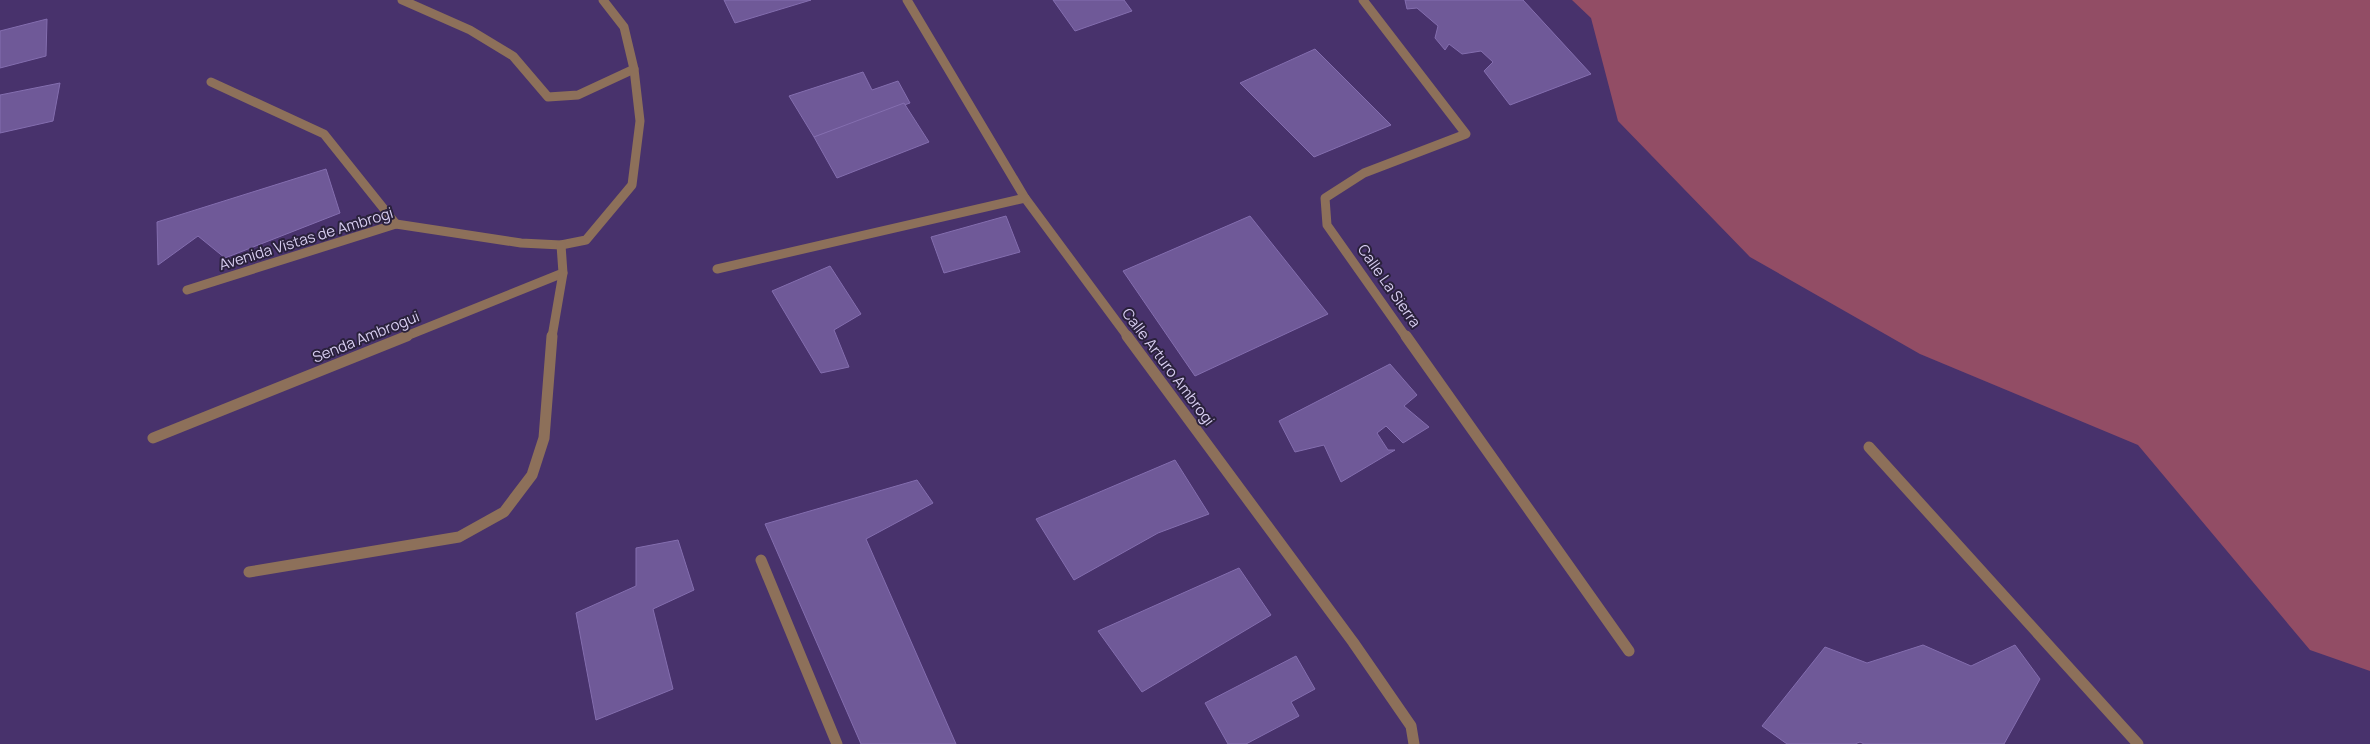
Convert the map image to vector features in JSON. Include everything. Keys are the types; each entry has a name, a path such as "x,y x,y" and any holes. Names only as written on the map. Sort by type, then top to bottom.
{"street":[{"path":"402,0 470,30 513,56 548,97 578,95 634,70"},
{"name":"Avenida Vistas de Ambrogi","path":"187,290 396,224 521,243 561,245 586,240 632,185 640,121 634,70 624,27 602,0"},
{"name":"Calle Arturo Ambrogi","path":"907,0 1025,198 1353,642 1410,726 1414,744"},
{"name":"Calle La Sierra","path":"1363,0 1466,134 1364,173 1325,198 1327,225 1629,651"},
{"path":"211,82 324,134 396,224"},
{"path":"717,269 1025,198"},
{"path":"249,572 459,537 504,512 532,475 544,438 551,340 563,273 561,245"},
{"name":"Senda Ambrogui","path":"153,438 563,273"},
{"path":"1869,447 2138,744"},
{"path":"761,560 837,744"}],"shaded area":[{"path":"1572,0 2370,0 2370,671 2310,650 2138,445 1920,354 1750,257 1618,121 1591,18"}],"building":[{"path":"724,0 811,0 735,23"},
{"path":"1053,0 1124,0 1132,11 1075,31"},
{"path":"1405,0 1523,0 1591,74 1510,105 1484,71 1493,62 1481,51 1462,54 1449,44 1445,50 1435,38 1438,26 1417,8 1407,9"},
{"path":"47,19 46,56 0,68 0,31"},
{"path":"1315,49 1391,125 1314,157 1240,83"},
{"path":"863,72 872,90 898,81 910,103 814,137 789,96"},
{"path":"60,83 53,121 0,133 0,95"},
{"path":"904,103 929,142 837,178 814,137"},
{"path":"326,169 340,213 225,258 198,236 158,265 157,222"},
{"path":"1006,216 1020,252 944,273 931,237"},
{"path":"1250,216 1328,314 1195,376 1123,271"},
{"path":"830,266 861,314 834,330 849,367 821,373 772,291"},
{"path":"1390,364 1417,395 1404,406 1429,427 1403,443 1386,426 1377,433 1388,450 1395,450 1341,482 1324,445 1295,452 1279,421"},
{"path":"1175,460 1209,514 1158,533 1074,580 1036,519"},
{"path":"917,480 933,503 866,539 956,744 861,744 765,524"},
{"path":"678,540 694,590 653,609 673,689 596,720 576,613 636,586 636,548"},
{"path":"1239,568 1271,615 1142,692 1098,631"},
{"path":"1923,645 1971,666 2015,645 2040,679 2004,744 1864,744 1860,742 1855,744 1787,744 1762,726 1825,647 1867,663"},
{"path":"1296,656 1315,689 1291,702 1299,716 1246,744 1228,744 1205,703"}]}
